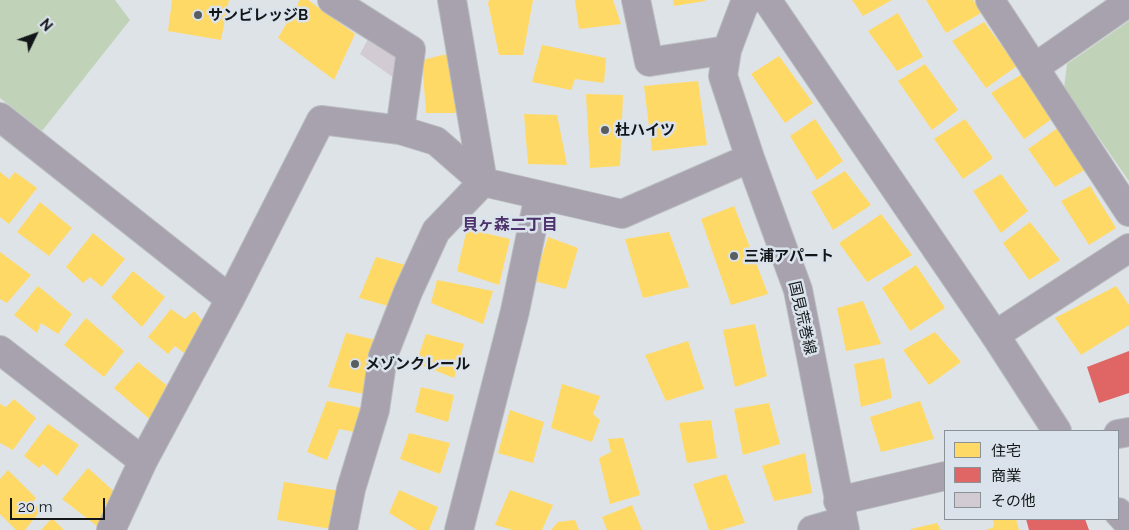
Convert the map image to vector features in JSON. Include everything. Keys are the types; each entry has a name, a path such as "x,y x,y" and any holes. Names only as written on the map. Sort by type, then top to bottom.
{"street":[{"path":"332,0 411,50 400,130"},
{"path":"452,0 483,182"},
{"path":"636,0 649,62 727,50"},
{"name":"国見荒巻線","path":"749,0 744,5 727,50 723,76 750,158 798,290 842,517"},
{"path":"767,0 995,335 1056,430"},
{"path":"990,0 1129,212"},
{"path":"1034,68 1129,2"},
{"path":"0,118 230,299"},
{"path":"111,530 143,461 230,299 321,120 400,130 436,141 483,182 622,214 750,158"},
{"path":"343,530 351,489 375,410 384,356 408,292 436,231 483,182"},
{"path":"459,530 515,311 539,195"},
{"path":"995,335 1129,248"},
{"path":"0,350 143,461"},
{"path":"812,530 944,476"},
{"path":"1119,513 1129,524"}],"green space":[{"path":"0,0 115,0 130,20 42,131 0,98"},
{"path":"1129,21 1129,181 1064,88 1067,64"}],"building: 住宅":[{"name":"サンビレッジB","path":"172,0 229,0 221,40 168,31"},
{"path":"300,0 308,0 355,34 334,80 278,38"},
{"path":"489,0 533,0 523,55 499,55 488,3"},
{"path":"575,0 613,0 621,24 579,29"},
{"path":"673,0 705,0 705,1 674,6"},
{"path":"852,0 892,0 863,16"},
{"path":"926,0 973,0 983,12 946,33"},
{"path":"898,13 923,57 897,71 868,31"},
{"path":"984,22 1017,66 986,88 952,41"},
{"path":"542,45 606,58 604,83 575,79 571,90 532,82"},
{"path":"447,54 458,113 426,113 422,60"},
{"path":"779,56 813,103 785,123 751,74"},
{"path":"925,64 958,110 932,130 898,81"},
{"path":"1022,74 1053,118 1024,139 991,93"},
{"path":"698,81 707,145 652,151 644,86"},
{"name":"杜ハイツ","path":"586,94 623,95 620,166 590,168"},
{"path":"524,114 557,115 567,165 528,164"},
{"path":"815,119 843,161 817,180 790,136"},
{"path":"965,119 993,158 963,179 934,139"},
{"path":"1059,127 1088,168 1055,187 1028,149"},
{"path":"845,171 871,205 833,230 811,192"},
{"path":"0,172 9,179 15,172 37,188 9,224 0,217"},
{"path":"1001,174 1028,211 1001,233 973,191"},
{"path":"1090,186 1116,228 1089,245 1061,201"},
{"path":"40,202 72,228 49,256 17,232"},
{"name":"三浦アパート","path":"734,206 768,294 731,305 701,219"},
{"path":"881,214 912,255 867,282 839,243"},
{"path":"1030,222 1060,260 1029,280 1003,243"},
{"path":"467,229 510,239 499,285 457,271"},
{"path":"669,232 689,287 643,298 625,239"},
{"path":"93,233 125,259 102,287 90,277 83,283 66,267"},
{"path":"548,237 578,248 566,289 534,281"},
{"path":"0,252 31,275 7,303 0,299"},
{"path":"376,257 409,266 392,307 359,298"},
{"path":"916,265 945,308 910,331 882,288"},
{"path":"133,271 165,297 142,327 111,297"},
{"path":"437,280 493,291 483,324 431,303"},
{"path":"38,286 72,314 58,334 41,323 37,333 14,315"},
{"path":"1116,286 1129,305 1129,325 1081,355 1055,318"},
{"path":"863,301 881,344 846,351 837,308"},
{"path":"171,309 185,319 194,311 209,328 188,356 175,346 168,354 148,337"},
{"path":"86,318 124,351 104,377 64,345"},
{"path":"755,324 767,376 735,387 723,330"},
{"path":"935,332 961,362 929,385 903,350"},
{"name":"メゾンクレール","path":"346,333 380,341 364,394 328,387"},
{"path":"426,334 464,344 454,378 416,363"},
{"path":"688,341 704,389 666,401 645,355"},
{"path":"884,358 892,398 861,407 854,364"},
{"path":"138,362 175,392 154,423 114,388"},
{"path":"562,384 600,396 593,414 600,420 592,442 551,428"},
{"path":"421,387 454,395 448,422 415,412"},
{"path":"14,399 36,418 13,450 0,443 0,404 6,407"},
{"path":"327,401 367,409 360,433 339,429 327,460 307,452"},
{"path":"920,401 934,439 881,452 870,417"},
{"path":"769,403 780,444 743,455 734,409"},
{"path":"510,410 544,422 533,463 498,453"},
{"path":"711,420 717,458 687,463 679,423"},
{"path":"48,424 79,445 57,476 43,464 39,468 24,456"},
{"path":"409,433 450,443 440,474 400,459"},
{"path":"623,438 640,495 610,504 599,458 611,452 608,439"},
{"path":"805,453 812,493 774,501 762,466"},
{"path":"88,468 119,496 97,526 62,499"},
{"path":"8,470 36,498 33,502 40,511 25,530 16,530 0,514 0,479"},
{"path":"726,474 745,523 721,530 709,530 693,484"},
{"path":"284,482 340,491 331,529 277,520"},
{"path":"399,490 438,507 429,530 417,530 389,513"},
{"path":"510,490 553,505 542,530 513,530 495,525"},
{"path":"632,505 642,530 607,530 602,517"},
{"path":"52,518 64,530 41,530"},
{"path":"575,520 579,530 551,530 558,522"},
{"path":"993,520 1016,520 1019,530 986,530 994,527"},
{"path":"937,523 941,530 911,530 911,529"}],"building: 商業":[{"path":"1129,351 1129,393 1099,403 1087,367"},
{"path":"1026,520 1085,520 1089,530 1029,530"}],"building: その他":[{"path":"369,37 403,60 394,78 360,54"}],"place":[{"name":"サンビレッジB","path":"198,15"},
{"name":"杜ハイツ","path":"605,130"},
{"name":"三浦アパート","path":"734,256"},
{"name":"メゾンクレール","path":"355,364"}],"district":[{"name":"貝ヶ森二丁目","path":"510,225"}]}
